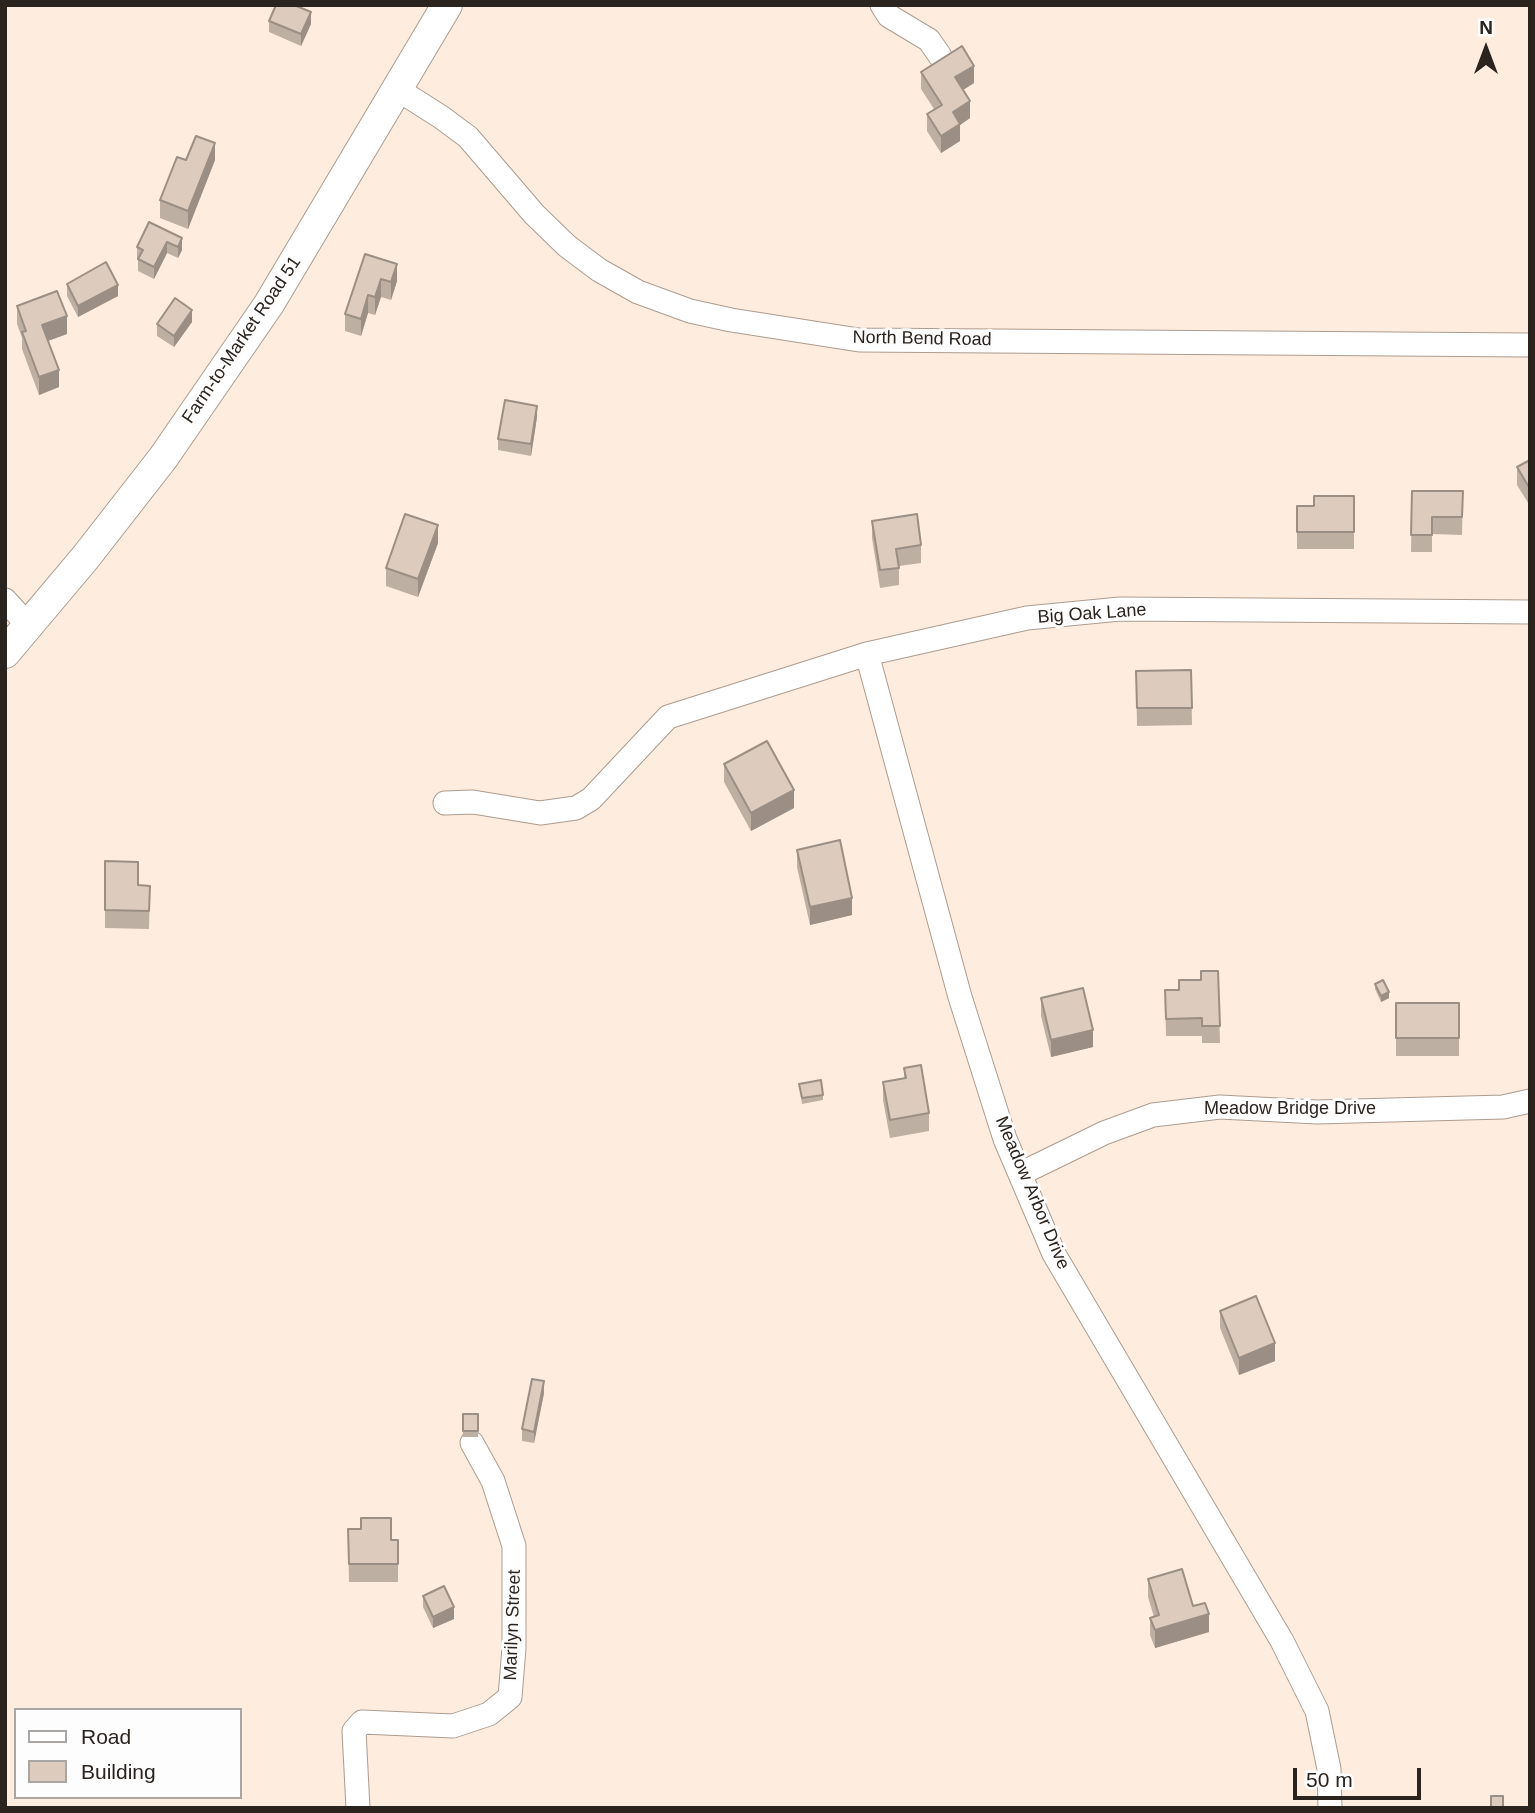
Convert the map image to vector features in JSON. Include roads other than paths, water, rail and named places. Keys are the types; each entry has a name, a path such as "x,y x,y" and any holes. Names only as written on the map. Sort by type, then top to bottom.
{"main road":[{"name":"Farm-to-Market Road 51","path":"5,653 85,558 163,458 277,292 447,5"}],"street":[{"path":"882,5 889,16 929,40 940,56"},
{"name":"North Bend Road","path":"397,89 468,137 534,214 567,246 599,270 638,292 690,311 859,340 1530,345"},
{"path":"5,600 27,625"},
{"name":"Big Oak Lane","path":"445,803 473,802 540,813 576,808 591,799 668,718 867,654 1027,618 1120,609 1530,612"},
{"name":"Meadow Arbor Drive","path":"867,654 960,997 1004,1139 1054,1254 1282,1641 1317,1711 1329,1769 1330,1808"},
{"name":"Meadow Bridge Drive","path":"1020,1174 1104,1133 1153,1115 1220,1107 1317,1112 1503,1107 1530,1101"},
{"name":"Marilyn Street","path":"358,1808 354,1731 362,1722 453,1726 489,1714 510,1697 514,1648 514,1546 493,1480 472,1443"}]}
